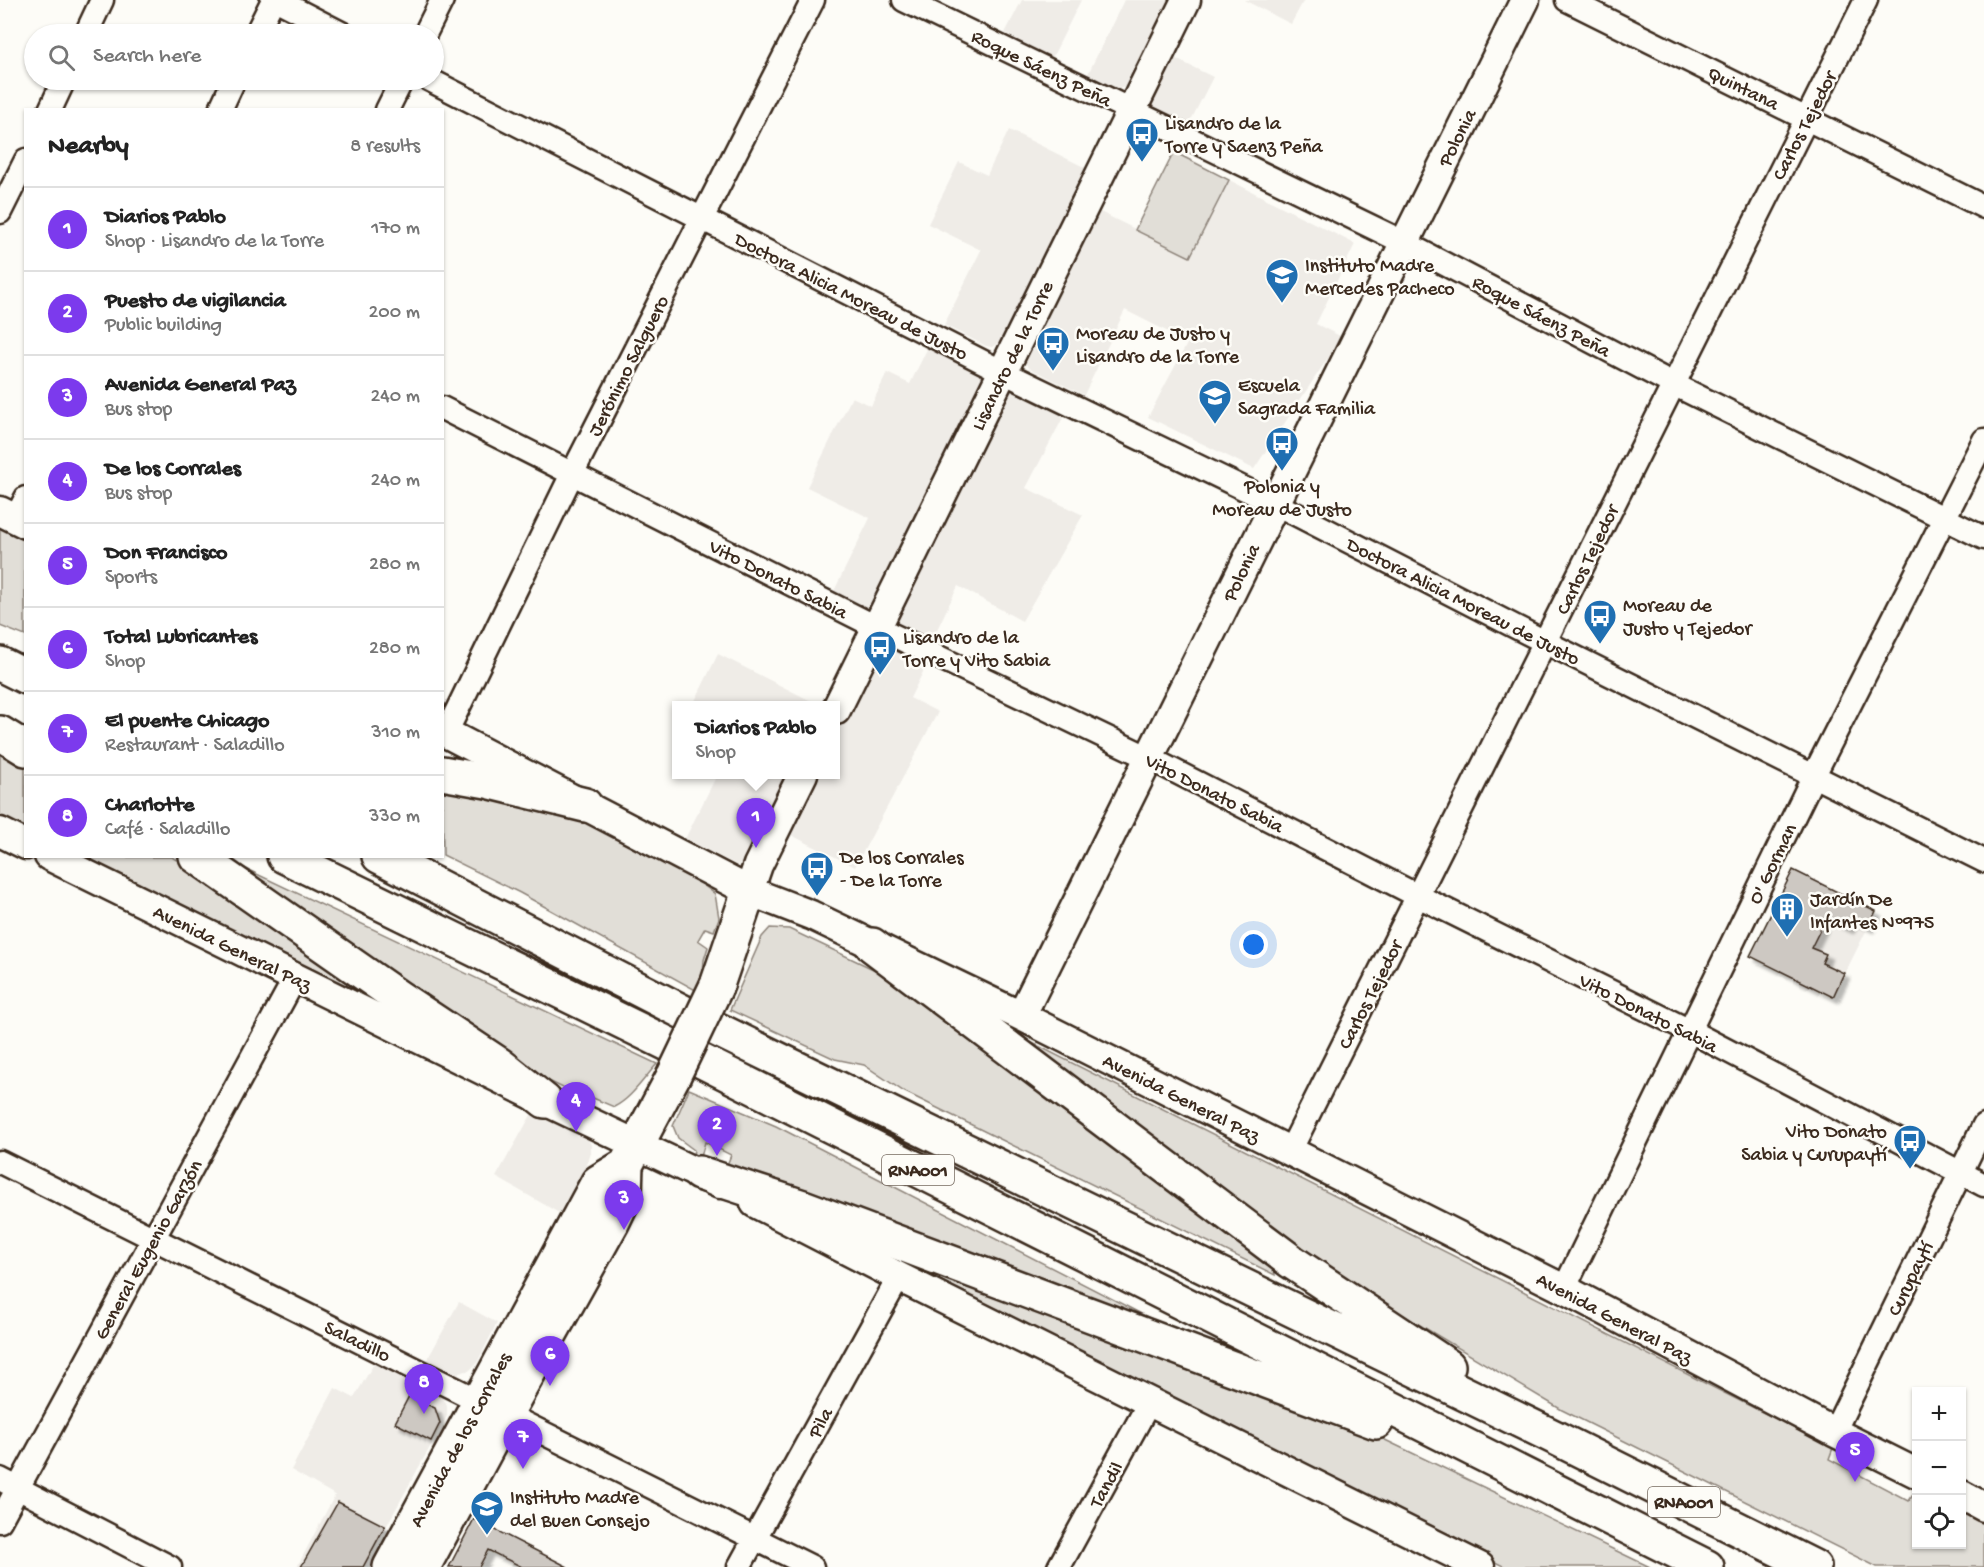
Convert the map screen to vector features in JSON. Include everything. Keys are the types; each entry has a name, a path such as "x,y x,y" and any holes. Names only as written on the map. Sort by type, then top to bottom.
{"main road":[{"path":"0,651 24,660"},
{"path":"0,664 24,676"},
{"path":"0,717 24,729"},
{"path":"0,733 24,747"},
{"path":"444,773 487,781 585,805"},
{"path":"199,858 500,1065 545,1101"},
{"name":"RNA001","path":"288,858 682,1051 1707,1567"},
{"name":"RNA001","path":"383,858 716,1029 1554,1437 1814,1567"},
{"name":"Avenida de los Corrales","path":"423,1567 492,1408 598,1182 631,1154 674,1075 717,985 749,891"},
{"path":"873,945 1292,1262 1554,1437"},
{"path":"699,1173 803,1207 1221,1362 1550,1489"},
{"name":"Avenida de los Corrales","path":"390,1567 492,1408"}],"street":[{"path":"91,24 102,0"},
{"path":"262,24 275,0 324,24"},
{"path":"429,24 442,0"},
{"name":"Jerónimo Salguero","path":"444,732 572,474 813,0"},
{"name":"Roque Sáenz Peña","path":"904,0 1403,243 1673,384 1984,538"},
{"name":"Lisandro de la Torre","path":"840,702 1186,0"},
{"name":"Polonia","path":"1021,1016 1525,0"},
{"name":"Quintana","path":"1567,0 1984,207"},
{"name":"Carlos Tejedor","path":"1290,1151 1866,0"},
{"name":"Doctora Alicia Moreau de Justo","path":"444,87 1002,372 1274,502 1545,642 1984,861"},
{"path":"51,108 59,90"},
{"path":"221,108 229,90"},
{"path":"388,108 397,90"},
{"path":"0,212 24,165"},
{"name":"Vito Donato Sabia","path":"444,409 876,627 1149,758 1418,896 1690,1031 1984,1185"},
{"name":"O' Gorman","path":"1564,1289 1814,775 1984,440"},
{"name":"Avenida General Paz","path":"444,732 749,891 811,915 1021,1016 1290,1151 1564,1289 1834,1432 1912,1471"},
{"path":"749,891 758,865 801,779"},
{"path":"0,832 24,844"},
{"name":"Avenida General Paz","path":"54,858 545,1101 631,1154 699,1173 899,1277 1480,1567"},
{"name":"General Eugenio Garzón","path":"0,1521 9,1483 153,1239 295,978"},
{"name":"Curupaytí","path":"1834,1432 1984,1125"},
{"name":"Saladillo","path":"0,1162 812,1567"},
{"name":"Pila","path":"739,1567 899,1277"},
{"name":"Tandil","path":"1059,1567 1150,1401"},
{"path":"9,1483 170,1567"},
{"path":"1966,1497 1984,1507"}],"shaded area":[{"path":"1022,0 1081,0 1052,58 1005,33"},
{"path":"1124,0 1173,0 1130,85 1116,90 1087,76"},
{"path":"1244,0 1304,0 1291,24"},
{"path":"1168,55 1213,77 1188,126 1153,110 1148,101"},
{"path":"1009,130 1086,168 998,343 992,347 944,325 981,250 928,224 959,162 987,175"},
{"path":"1174,152 1355,244 1316,324 1346,339 1337,357 1330,355 1254,469 1148,417 1188,342 1125,310 1084,395 1031,369 1020,359 1092,208 1135,229"},
{"path":"1174,152 1229,180 1190,257 1135,230"},
{"path":"930,343 981,370 982,380 876,599 866,607 834,591 870,518 807,487 852,397 871,406 887,373 910,384"},
{"path":"1012,385 1067,410 1026,488 1083,515 1022,621 958,586 931,642 904,628 897,623 894,617"},
{"path":"0,521 24,533 24,636 0,626"},
{"path":"878,641 929,660 910,698 938,712 855,867 787,833 812,779 840,779 840,718 873,645"},
{"path":"718,654 811,701 695,701"},
{"path":"0,750 24,765 24,830 0,818"},
{"path":"715,779 789,779 746,863 737,865 685,839"},
{"path":"444,790 582,819 690,875 715,894 719,918 714,931 705,928 698,940 708,947 699,992 520,893 444,855"},
{"path":"80,858 174,858 445,1037"},
{"path":"222,858 657,1064 632,1094 614,1107 593,1098 591,1102 527,1070"},
{"name":"Jardín De Infantes Nº975","path":"1793,870 1876,911 1833,997 1750,956"},
{"path":"770,928 789,929 892,978 1274,1269 1275,1275 903,1091 864,1065 835,1059 730,1010 762,937"},
{"path":"1003,1028 1833,1448 1829,1459 1909,1501 1912,1496 1912,1549 1966,1549 1966,1515 1984,1524 1984,1567 1877,1567 1562,1410 1328,1270"},
{"path":"689,1089 776,1126 1231,1360 725,1170 731,1155 705,1142 701,1157 693,1154 694,1150 678,1138 673,1126"},
{"path":"535,1108 587,1137 591,1145 588,1162 559,1213 496,1177"},
{"path":"849,1239 1176,1355 1381,1438 1650,1567 1505,1567"},
{"path":"459,1302 497,1323 477,1363 470,1370 459,1373 451,1372 427,1360"},
{"path":"376,1360 439,1392 447,1405 447,1416 364,1567 297,1567 335,1495 291,1470 335,1388 354,1398"}],"building":[{"name":"Jardín De Infantes Nº975","path":"1793,870 1876,911 1868,927 1853,920 1848,928 1826,918 1811,948 1826,954 1822,963 1844,973 1833,997 1750,956"},
{"path":"409,1396 435,1408 440,1423 431,1441 395,1423"},
{"path":"338,1502 385,1526 363,1567 301,1567"},
{"name":"Instituto Madre del Buen Consejo","path":"474,1519 568,1567 522,1567 488,1550 479,1567 449,1567"}],"place":[{"name":"Lisandro de la Torre y Saenz Peña","path":"1142,163"},
{"name":"Instituto Madre Mercedes Pacheco","path":"1282,304"},
{"name":"Moreau de Justo y Lisandro de la Torre","path":"1053,372"},
{"name":"Escuela Sagrada Familia","path":"1215,425"},
{"name":"Polonia y Moreau de Justo","path":"1282,472"},
{"name":"Moreau de Justo y Tejedor","path":"1600,645"},
{"name":"Lisandro de la Torre y Vito Sabia","path":"880,676"},
{"name":"Diarios Pablo","path":"756,848"},
{"name":"De los Corrales - De la Torre","path":"817,897"},
{"name":"Jardín De Infantes Nº975","path":"1787,938"},
{"name":"De los Corrales","path":"576,1132"},
{"name":"Puesto de vigilancia","path":"717,1156"},
{"name":"Vito Donato Sabia y Curupaytí","path":"1910,1170"},
{"name":"Avenida General Paz","path":"624,1230"},
{"name":"Total Lubricantes","path":"550,1386"},
{"name":"Charlotte","path":"424,1414"},
{"name":"El puente Chicago","path":"523,1469"},
{"name":"Don Francisco","path":"1855,1482"},
{"name":"Instituto Madre del Buen Consejo","path":"487,1536"}]}
